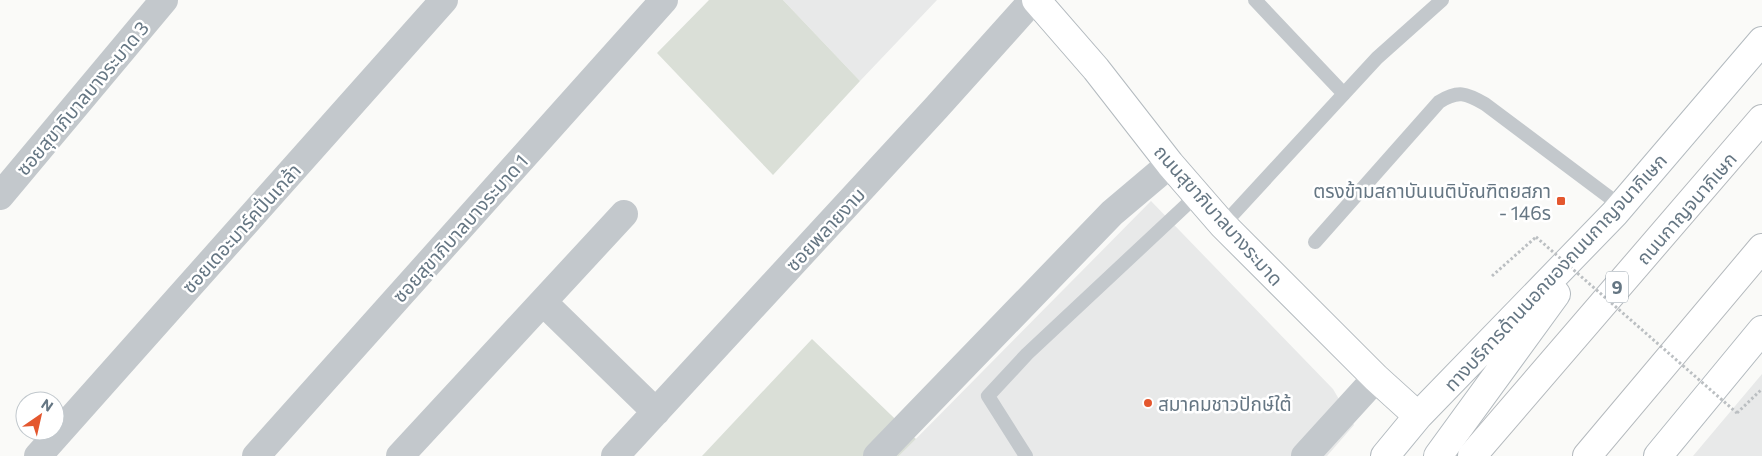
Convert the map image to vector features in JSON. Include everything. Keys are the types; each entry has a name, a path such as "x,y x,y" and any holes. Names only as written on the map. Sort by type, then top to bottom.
{"main road":[{"name":"ถนนสุขาภิบาลบางระมาด","path":"1035,0 1096,69 1170,164 1223,225 1376,378 1418,416"},
{"name":"ทางบริการด้านนอกของถนนกาญจนาภิเษก","path":"1385,456 1418,416 1618,210 1762,40"},
{"name":"ถนนกาญจนาภิเษก","path":"1472,456 1762,118"},
{"path":"1438,456 1618,210"},
{"path":"1587,456 1762,248"},
{"path":"1658,456 1762,330"},
{"path":"1644,456 1726,373"}],"street":[{"name":"ซอยสุขาภิบาลบางระมาด 3","path":"0,196 164,0"},
{"name":"ซอยเดอะมาร์คปิ่นเกล้า","path":"38,456 444,0"},
{"name":"ซอยสุขาภิบาลบางระมาด 1","path":"256,456 664,0"},
{"name":"ซอยพลายงาม","path":"615,456 1035,0"},
{"path":"878,456 1112,213 1170,164"},
{"path":"400,456 624,214"},
{"path":"543,302 656,412"},
{"path":"1305,456 1376,378"}],"lane":[{"path":"1255,0 1344,94"},
{"path":"1223,225 1377,58 1442,0"},
{"path":"1315,242 1439,102 1451,95 1469,94 1485,104 1618,210"},
{"path":"1026,456 988,396 1027,354 1197,195"}],"path":[{"path":"1492,276 1536,237 1737,413 1762,389"}],"shaded area":[{"path":"709,0 783,0 860,81 773,175 657,53"},
{"path":"783,0 937,0 860,81"},
{"path":"1151,201 1333,389 1354,425 1327,456 899,456"},
{"path":"812,339 916,439 899,456 702,456"},
{"path":"1762,374 1762,456 1693,456"}],"place":[{"name":"ตรงข้ามสถาบันเนติบัณฑิตยสภา - 146ร","path":"1561,201"},
{"name":"สมาคมชาวปักษ์ใต้","path":"1148,403"}]}
